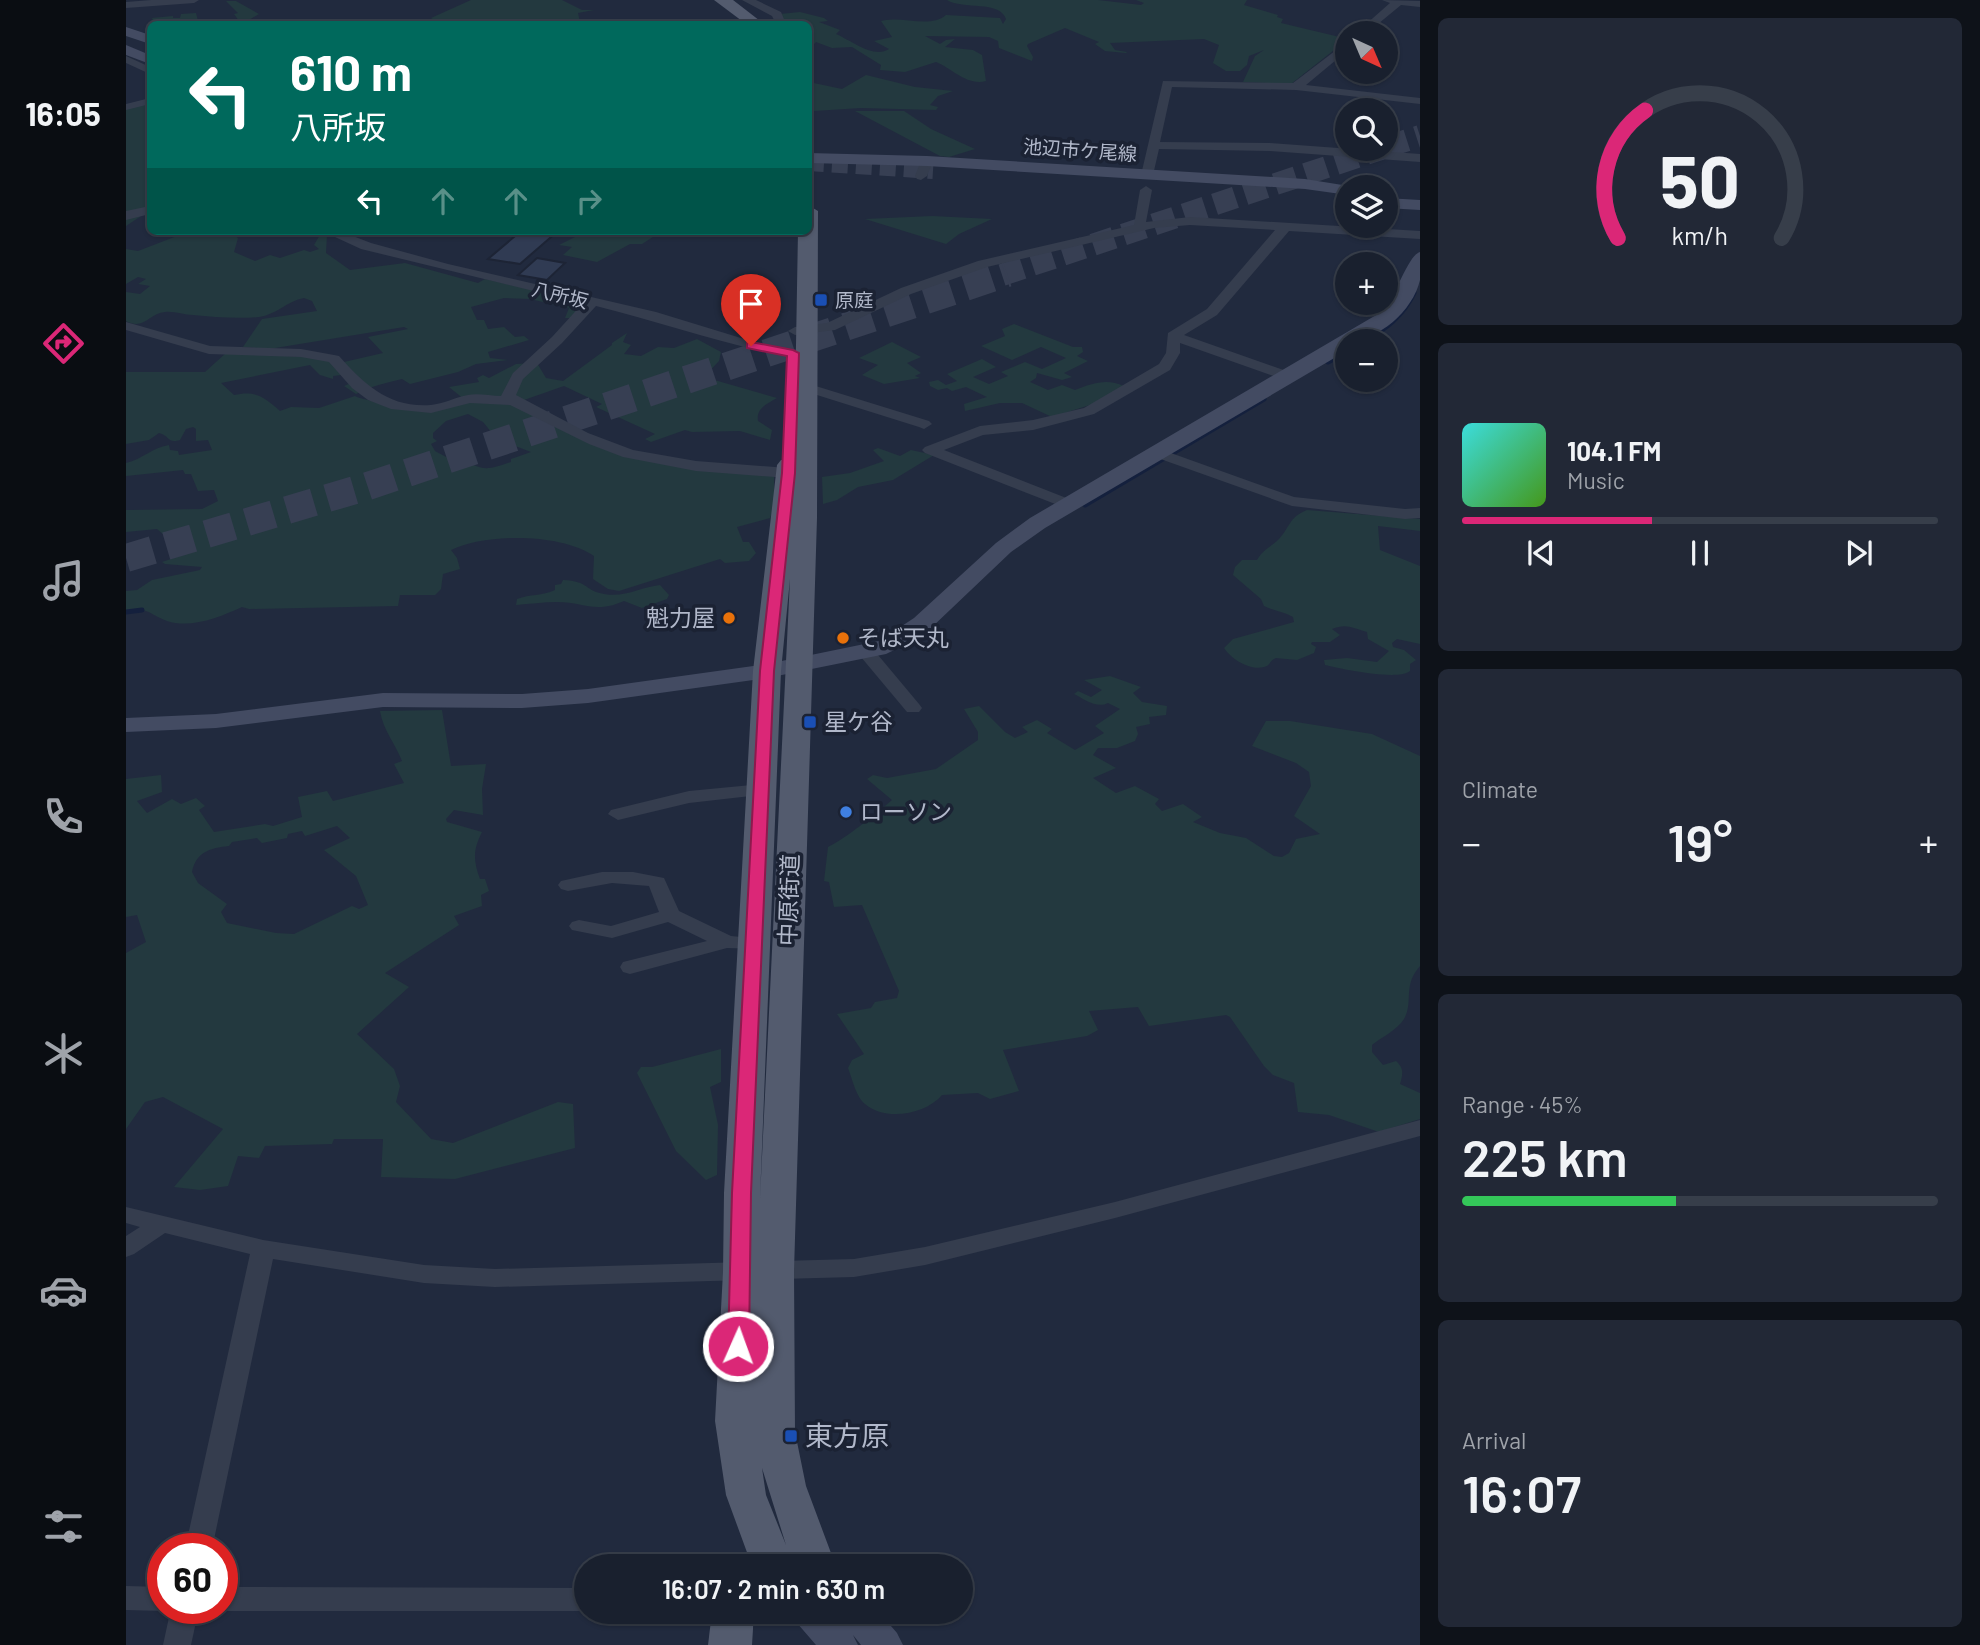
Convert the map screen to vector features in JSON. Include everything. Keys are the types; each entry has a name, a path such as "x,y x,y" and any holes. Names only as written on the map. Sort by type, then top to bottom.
{"main road":[{"path":"720,0 742,21"},
{"path":"720,0 752,21"},
{"name":"中原街道","path":"758,1272 741,1193 741,943 805,518 806,387 799,339 794,235"},
{"name":"中原街道","path":"790,1554 746,1495 735,1421 758,1272 783,668 788,473 806,235"},
{"path":"730,1645 732,1624"}],"street":[{"path":"126,5 194,0"},
{"path":"747,0 777,14 780,21"},
{"path":"1373,21 1392,1 1420,4"},
{"path":"126,31 147,39"},
{"path":"126,37 147,46"},
{"path":"126,48 147,57"},
{"path":"1296,87 1335,55"},
{"path":"126,60 147,70"},
{"path":"1141,227 1139,223 1153,145 1167,83 1296,87 1420,101"},
{"path":"126,107 147,102"},
{"path":"1153,145 1270,147 1420,158"},
{"name":"池辺市ケ尾線","path":"812,161 1335,190"},
{"name":"池辺市ケ尾線","path":"929,168 1147,182 1335,199"},
{"name":"池辺市ケ尾線","path":"929,168 1335,199"},
{"name":"池辺市ケ尾線","path":"1147,182 1305,184 1335,189"},
{"path":"1398,194 1420,195"},
{"path":"1398,203 1420,205"},
{"path":"126,216 132,212 147,210"},
{"path":"799,339 948,274 1141,227 1190,221 1420,235"},
{"path":"1173,336 1212,312 1285,227"},
{"name":"八所坂","path":"339,235 380,250 591,303 651,315 751,346 799,339"},
{"path":"1368,329 1390,315 1402,301 1415,281 1420,257"},
{"path":"591,303 545,352 521,369 511,383 508,396 513,401 605,446 636,456 698,466 788,473"},
{"path":"126,326 184,345 209,350 301,353 334,359 357,385 373,397 391,405 431,409 470,399 513,401"},
{"path":"1173,336 1287,376"},
{"path":"1068,504 930,450 980,431 1033,425 1089,411 1164,367 1172,353 1173,336"},
{"path":"126,725 216,720 383,699 522,701 575,697 783,668 867,653 903,638 1018,536 1068,504 1335,349"},
{"path":"806,387 924,424"},
{"path":"1157,453 1292,501 1405,514 1420,513"},
{"path":"867,653 913,708"},
{"path":"618,814 728,790 762,790"},
{"path":"568,885 604,875 657,882 670,915"},
{"path":"579,926 612,932 670,915 741,943"},
{"path":"629,967 741,943"},
{"path":"126,1214 263,1249 424,1274 495,1278 854,1268 925,1256 1115,1210 1420,1128"},
{"path":"126,1248 161,1224"},
{"path":"201,1533 263,1249"},
{"path":"126,1598 147,1599"},
{"path":"238,1599 574,1600"},
{"path":"177,1645 182,1624"},
{"path":"821,1624 839,1645"},
{"path":"867,1624 884,1645"}],"green space":[{"path":"471,0 562,0 582,10 594,10 578,13 580,21 435,21 431,18"},
{"path":"947,0 1098,0 1141,5 1144,3 1136,0 1247,0 1244,5 1278,15 1277,17 1283,19 1281,23 1335,36 1335,49 1291,84 1243,82 1255,56 1264,50 1249,56 1247,65 1240,71 1226,71 1213,63 1219,45 1204,39 1110,43 1115,50 1126,53 1105,51 1095,44 1099,42 1065,28 1028,44 1032,61 999,48 998,41 989,37 925,36 940,44 955,39 945,47 973,50 982,55 986,81 979,82 966,79 936,62 905,72 880,70 881,65 852,47 832,48 816,42 812,47 812,21 784,21 780,14 800,12 824,18 828,21 819,22 840,30 836,34 877,52 889,49 874,41 892,37 881,21 933,21 946,15 1000,18 1003,24 1006,19 996,9 962,5"},
{"path":"226,1 236,1 259,14 247,21 239,21 234,14 238,13"},
{"path":"196,13 198,21 153,21 152,18 180,18 181,14"},
{"path":"866,75 915,87 953,91 938,96 930,105 938,107 936,110 861,108 814,111 812,83 842,89"},
{"path":"147,104 147,212 126,226 126,108"},
{"path":"855,111 904,111 931,129 975,149 949,157 940,156"},
{"path":"932,216 992,219 959,234 946,244 865,219"},
{"path":"175,235 234,235 238,238 234,252 255,261 270,255 280,258 304,250 310,252 319,249 314,245 320,235 327,235 326,253 350,270 405,263 478,283 485,279 542,292 590,298 574,318 565,318 569,308 530,299 504,298 471,307 477,320 484,320 488,329 504,327 515,337 524,336 529,340 488,352 490,358 508,360 476,364 458,372 410,384 402,379 356,394 344,386 351,383 344,362 383,353 368,337 408,329 404,327 269,349 243,347 262,319 317,311 312,301 304,298 259,317 217,317 168,312 159,313 142,323 132,324 126,321 126,292 140,294 150,286 138,284 146,279 138,277 126,284 126,249 138,251 177,236"},
{"path":"579,235 656,235 642,244 630,244 597,262 563,255 572,247 559,245"},
{"path":"1014,324 1073,347 1082,347 1083,352 1077,356 1088,361 1064,373 1072,377 1062,380 1037,373 1036,378 1030,382 1048,390 1062,385 1075,390 1106,382 1124,386 1096,403 1052,417 1022,403 1000,403 965,411 964,404 987,397 966,387 952,391 947,388 938,390 930,386 929,382 938,380 946,385 957,381 947,374 982,359 996,367 973,377 989,384 1008,376 1001,372 1025,362 1042,369 1066,358 1041,347 1012,360 981,346 1005,336 1002,329"},
{"path":"627,333 623,342 631,345 624,354 641,356 658,347 674,348 697,339 721,352 719,361 704,377 777,398 763,407 758,417 758,421 772,430 770,440 740,431 685,430 651,442 645,439 655,434 596,407 602,404 564,386 524,400 594,444 774,475 774,509 770,518 737,527 743,542 749,542 756,553 749,561 725,563 720,559 619,591 608,589 593,579 594,556 580,548 543,540 503,538 466,544 451,550 460,569 443,574 441,589 435,595 400,595 398,606 242,607 215,618 186,624 167,621 144,611 126,611 126,591 137,590 152,580 200,570 202,567 162,562 186,554 157,529 126,532 126,510 202,509 218,501 214,490 198,491 191,474 185,474 183,470 126,476 126,463 163,446 169,445 170,450 178,451 179,455 212,450 208,440 196,441 196,429 193,427 186,429 180,440 171,440 159,433 149,440 126,444 126,372 205,372 226,353 328,358 341,375 333,376 333,379 320,375 310,365 221,383 234,395 248,393 259,396 280,411 291,407 319,408 355,396 392,405 432,409 465,400 449,387 479,382 477,378 483,375 489,378 516,364 537,363 546,378 563,381","holes":["468,414 483,422 497,439 531,452 502,465 482,468 457,455 448,458 435,451 431,444 437,441 433,438 433,433 446,421"]},
{"path":"892,342 921,357 907,363 921,373 915,376 920,378 884,384 862,375 878,365 859,358"},
{"path":"878,448 900,456 911,450 934,455 893,480 858,487 837,500 823,504 822,477 850,473 884,461 873,450"},
{"path":"1307,510 1420,519 1420,531 1378,526 1380,550 1420,566 1420,644 1397,639 1392,643 1393,647 1404,650 1416,660 1410,664 1410,671 1404,674 1382,675 1325,665 1324,660 1347,658 1377,662 1389,651 1368,639 1367,632 1346,626 1332,629 1340,635 1330,642 1312,642 1316,647 1314,653 1297,660 1276,658 1259,668 1241,663 1224,648 1233,639 1294,622 1293,617 1264,606 1261,599 1233,575 1235,567 1242,560 1257,560 1279,539 1293,519"},
{"path":"563,580 578,582 598,593 612,595 660,585 669,595 667,599 642,608 624,601 605,607 566,602 516,605 517,599 555,590 555,585 561,584"},
{"path":"1110,676 1141,687 1133,693 1142,702 1167,706 1166,715 1149,717 1150,724 1136,727 1138,734 1135,741 1117,748 1098,748 1093,755 1116,768 1093,778 1116,793 1135,786 1159,799 1155,804 1162,811 1183,804 1202,817 1193,822 1220,833 1246,838 1274,856 1282,857 1289,853 1296,839 1320,834 1294,816 1311,786 1309,772 1296,763 1252,746 1266,721 1290,721 1372,734 1420,756 1420,966 1411,980 1404,1019 1372,1045 1372,1052 1383,1065 1396,1061 1402,1071 1400,1084 1420,1093 1420,1119 1379,1132 1329,1115 1298,1112 1294,1083 1273,1075 1264,1066 1230,1017 1226,1015 1149,1026 1138,1007 1089,1011 1098,1030 1087,1036 1003,1050 1019,1091 990,1099 978,1093 942,1095 935,1102 916,1111 894,1114 874,1110 862,1101 848,1068 852,1060 864,1054 837,1014 871,1008 875,1002 897,998 899,991 862,905 834,907 829,882 824,881 828,847 852,832 892,800 867,779 873,775 887,778 936,769 978,740 978,732 964,709 979,706 1005,732 1015,738 1028,732 1022,727 1037,720 1052,729 1047,733 1075,750 1104,733 1095,726 1120,709 1108,703 1095,704 1074,694 1078,691 1091,697 1102,690 1084,680"},
{"path":"442,710 451,766 486,764 482,789 483,815 454,810 446,819 447,822 482,832 475,861 480,879 485,879 489,891 481,895 482,906 454,916 459,925 385,973 409,987 357,1034 394,1069 400,1086 396,1102 431,1139 453,1143 558,1102 573,1104 575,1148 455,1179 381,1177 383,1139 334,1139 332,1144 265,1146 259,1158 238,1156 228,1186 200,1190 174,1187 223,1129 163,1097 145,1102 126,1129 126,953 146,942 137,915 126,917 126,779 161,775 162,792 137,801 147,813 172,799 181,804 196,798 205,806 199,810 214,832 265,824 273,826 302,817 298,797 327,791 333,801 404,783 394,764 402,761 380,711","holes":["337,826 350,838 324,850 356,876 368,905 359,909 352,906 294,934 227,923 221,912 227,904 198,883 192,872 197,860 205,852 229,846 232,842 257,838 262,843 287,838 288,834 302,831 305,836"]},
{"path":"721,1049 721,1082 710,1087 718,1125 717,1175 706,1180 676,1151 637,1073 641,1067 652,1067"}],"building":[{"path":"516,235 553,235 520,264 488,259"},
{"path":"537,258 565,263 547,280 518,275"}],"waterway":[{"path":"1384,329 1405,309 1414,293"},
{"path":"1328,362 1335,358"},
{"path":"1085,505 1264,399"},
{"path":"126,612 142,610"}],"tunnel":[{"path":"1398,143 1420,136"},
{"path":"1002,275 1345,161"},
{"path":"812,163 933,171"},
{"path":"126,558 365,487 1007,273"}],"place":[{"name":"原庭","path":"821,300"},
{"name":"魁力屋","path":"729,618"},
{"name":"そば天丸","path":"843,638"},
{"name":"星ケ谷","path":"810,722"},
{"name":"ローソン","path":"846,812"},
{"name":"東方原","path":"791,1436"}],"route":[{"path":"738,1346 742,1272 741,1193 767,671 788,473 793,353 751,346"}]}
